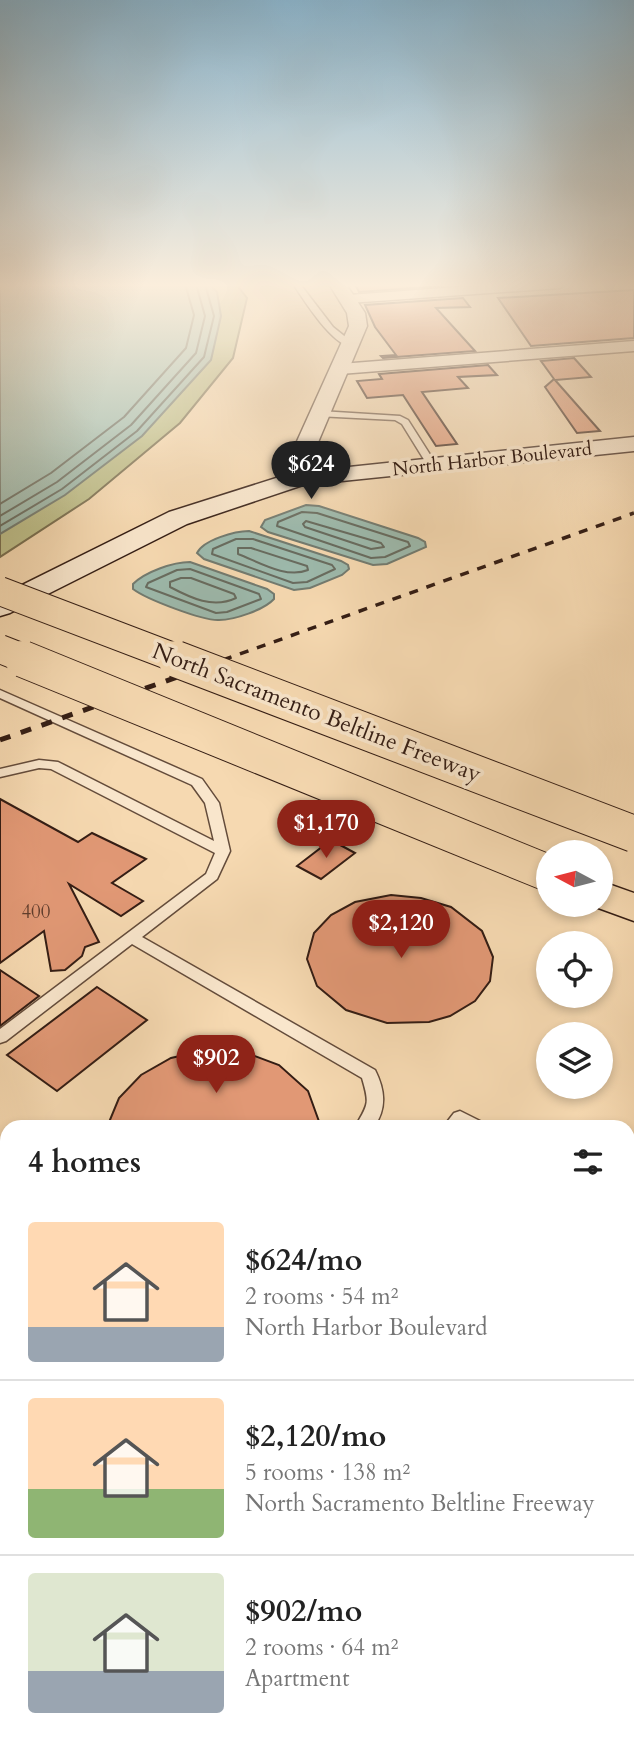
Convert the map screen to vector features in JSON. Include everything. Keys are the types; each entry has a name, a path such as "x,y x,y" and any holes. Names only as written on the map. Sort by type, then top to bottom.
{"highway":[{"name":"North Sacramento Beltline Freeway","path":"0,591 634,834"},
{"path":"0,649 536,868"},
{"path":"613,899 634,908"}],"main road":[{"name":"North Harbor Boulevard","path":"0,607 178,518 301,478 634,444"}],"street":[{"path":"301,478 300,459 342,365"},
{"path":"340,369 386,365"}],"lane":[{"path":"320,414 397,418 405,422 431,464"},
{"path":"0,694 197,782 212,803 223,851 212,876 0,1037"},
{"path":"0,773 39,764 54,765 223,851"},
{"path":"131,937 369,1074 378,1102 369,1120"}],"green space":[{"path":"149,365 227,365 180,423 89,499 0,557 0,524"}],"water":[{"path":"0,365 206,365 142,436 65,495 0,534"},
{"path":"306,505 319,506 418,538 425,542 426,547 387,564 373,565 268,532 261,527 265,520"},
{"path":"249,531 341,561 348,565 349,569 342,575 310,588 294,590 204,559 197,553 212,540"},
{"path":"190,562 267,589 274,594 274,599 248,614 219,620 175,609 133,589 133,584 138,580 160,568"}],"building":[{"path":"488,365 497,375 458,377 468,388 422,392 457,444 436,446 403,395 367,398 357,381 382,379 379,374"},
{"path":"544,365 581,365 591,377 555,380 600,431 577,433 545,387 554,379"},
{"path":"0,799 78,842 92,833 146,859 112,883 143,901 121,916 69,884 99,942 85,947 82,956 65,970 51,971 44,931 0,963"},
{"path":"331,840 355,853 321,879 297,866"},
{"path":"391,895 421,898 451,907 482,931 493,957 490,981 475,1001 450,1016 429,1022 387,1023 346,1010 317,986 307,959 314,933 331,915 355,902"},
{"path":"0,970 39,996 0,1026"},
{"path":"97,987 147,1020 57,1091 7,1055"},
{"path":"207,1050 244,1052 279,1065 308,1091 318,1120 110,1120 119,1098 141,1075 171,1058"}],"railway":[{"path":"223,660 634,513"},
{"path":"0,740 228,659"}]}
